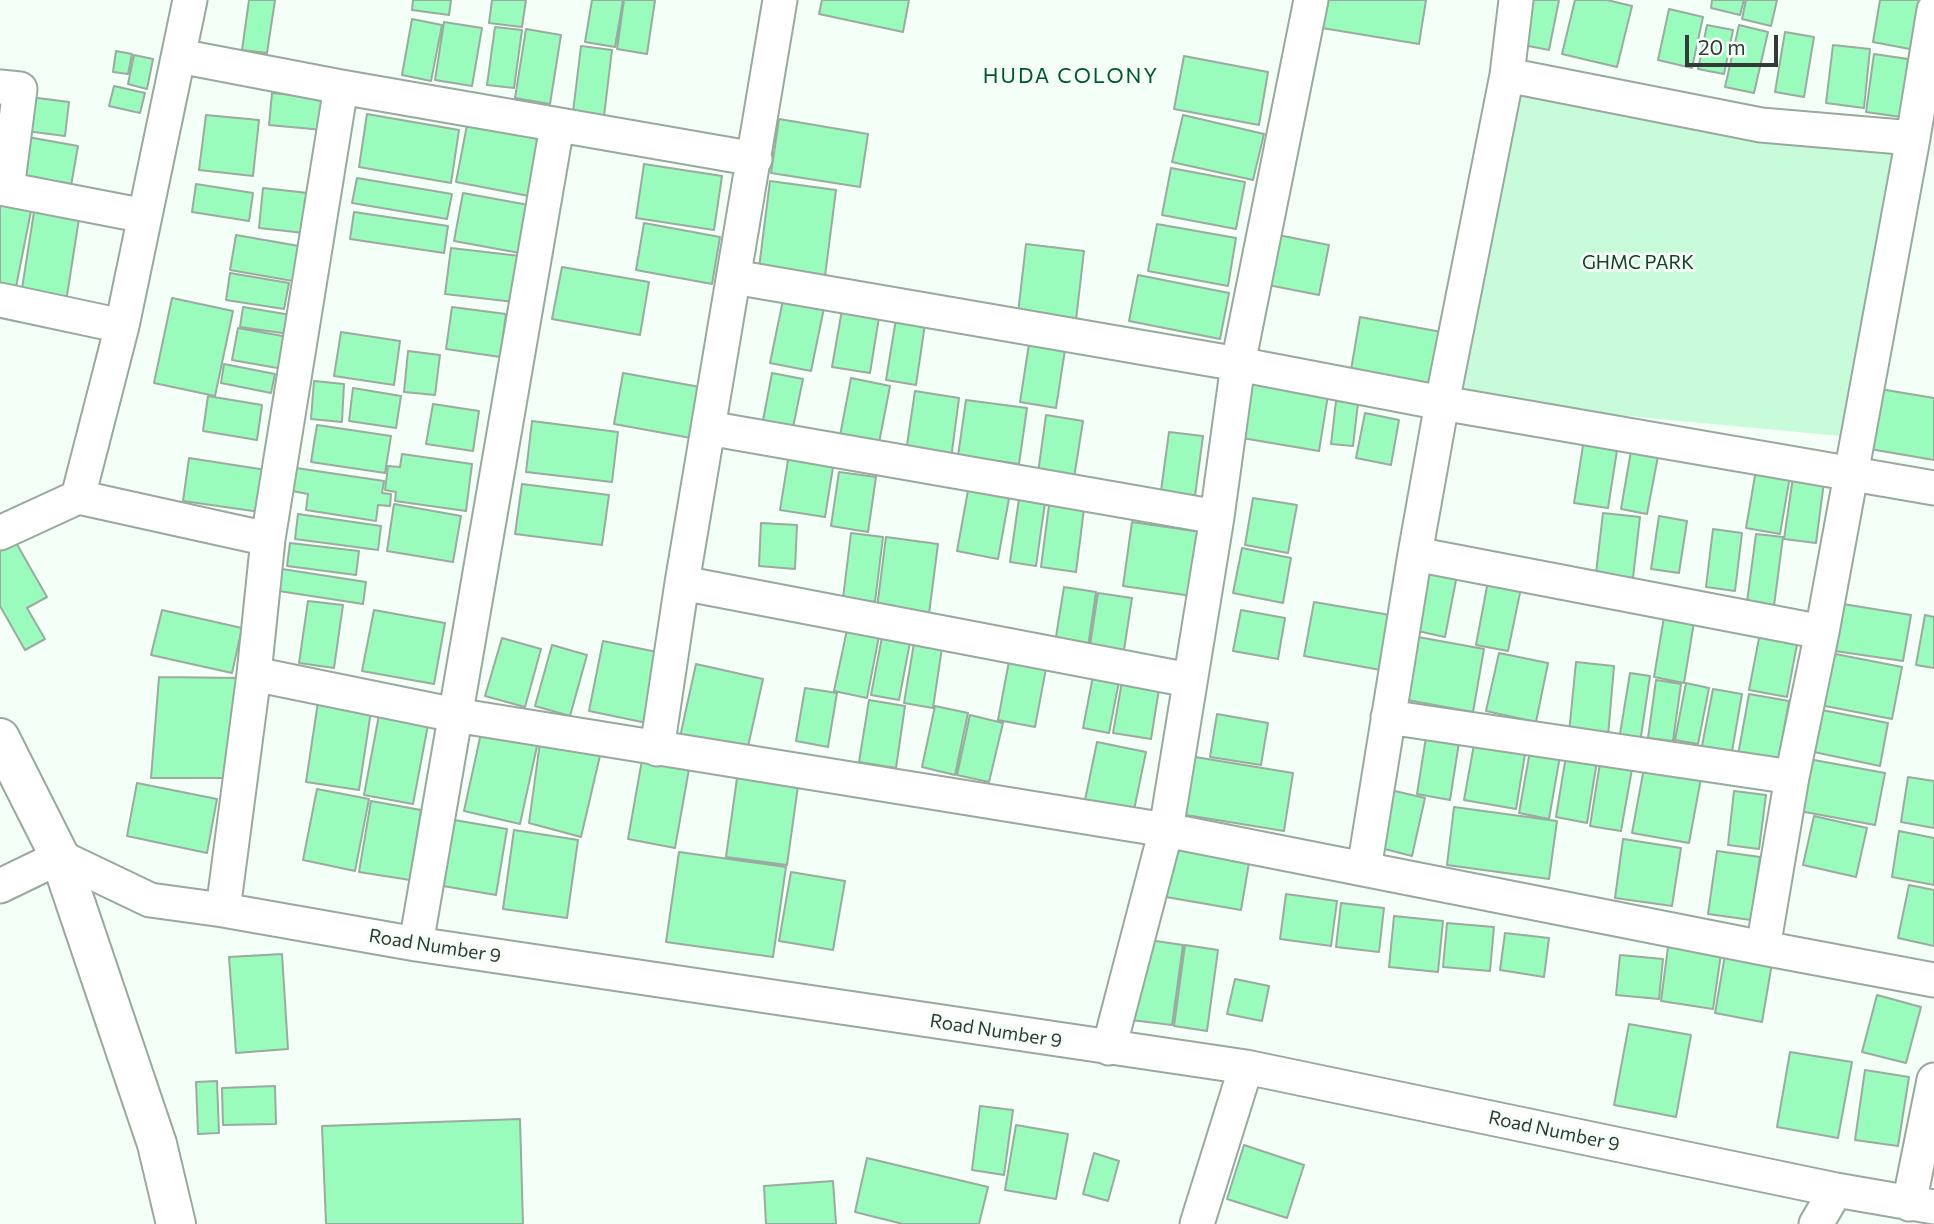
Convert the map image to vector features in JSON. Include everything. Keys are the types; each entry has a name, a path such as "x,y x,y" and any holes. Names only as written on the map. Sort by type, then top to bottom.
{"main road":[{"path":"0,738 60,858 157,1144 176,1224"}],"street":[{"path":"78,497 122,326 190,0"},
{"path":"657,748 682,583 780,0"},
{"path":"1109,1048 1166,830 1217,517 1238,363 1311,0"},
{"path":"1364,869 1442,402 1507,75 1516,0"},
{"path":"1763,948 1792,777 1822,632 1913,138 1934,10"},
{"path":"179,56 755,159"},
{"path":"1507,75 1761,125 1913,138"},
{"path":"0,87 20,89 3,188 145,216"},
{"path":"223,910 254,674 268,539 341,87"},
{"path":"416,944 557,125"},
{"path":"734,277 1238,363 1442,402 1934,488"},
{"path":"0,300 122,326"},
{"path":"708,428 1217,517"},
{"path":"0,533 78,497 268,539"},
{"path":"1415,554 1822,632"},
{"path":"682,583 1189,680"},
{"path":"254,674 455,715 1166,830 1934,980"},
{"path":"1388,717 1792,777"},
{"path":"0,886 60,858"},
{"name":"Road Number 9","path":"60,858 150,901 223,910 416,944 1246,1067 1836,1190 1875,1211 1922,1206"},
{"path":"1197,1224 1246,1067"},
{"path":"1922,1206 1934,1080"},
{"path":"1816,1224 1836,1190"}],"green space":[{"name":"GHMC PARK","path":"1506,91 1897,142 1862,438 1457,400"}],"building":[{"path":"249,0 275,0 267,53 242,50"},
{"path":"413,0 451,0 449,15 412,10"},
{"path":"492,0 526,0 522,27 489,23"},
{"path":"592,0 623,0 615,47 585,42"},
{"path":"624,0 655,0 647,54 617,49"},
{"path":"822,0 909,0 903,32 819,14"},
{"path":"1327,0 1426,0 1419,44 1322,28"},
{"path":"1522,0 1559,0 1549,50 1513,43"},
{"path":"1575,0 1607,0 1632,6 1617,67 1562,54"},
{"path":"1712,0 1744,0 1740,15 1711,8"},
{"path":"1746,0 1777,0 1771,26 1742,19"},
{"path":"1880,0 1923,0 1915,50 1873,42"},
{"path":"1669,9 1703,17 1692,68 1658,60"},
{"path":"412,19 442,25 431,81 402,75"},
{"path":"444,22 482,28 472,86 435,80"},
{"path":"1707,25 1733,30 1724,74 1698,69"},
{"path":"1739,25 1768,32 1754,93 1725,87"},
{"path":"495,27 522,30 514,88 487,85"},
{"path":"526,29 561,35 550,104 515,98"},
{"path":"1785,32 1814,37 1804,97 1775,92"},
{"path":"1833,45 1870,49 1864,108 1826,103"},
{"path":"581,46 612,50 604,116 573,112"},
{"path":"116,51 132,54 128,74 113,72"},
{"path":"1874,54 1908,59 1901,117 1866,112"},
{"path":"134,55 153,59 147,89 128,84"},
{"path":"1184,56 1268,72 1259,125 1174,109"},
{"path":"114,86 145,93 140,113 109,106"},
{"path":"272,93 326,98 323,130 269,125"},
{"path":"30,97 69,102 65,136 26,131"},
{"path":"367,114 459,130 451,183 359,167"},
{"path":"206,115 259,120 253,176 199,170"},
{"path":"1183,115 1264,134 1253,180 1172,162"},
{"path":"779,119 868,134 860,187 771,173"},
{"path":"467,125 544,139 534,197 456,182"},
{"path":"22,136 78,146 71,186 15,176"},
{"path":"644,164 722,176 714,230 636,218"},
{"path":"1171,168 1245,182 1236,229 1162,215"},
{"path":"357,178 452,194 447,219 352,203"},
{"path":"770,181 836,190 825,276 759,268"},
{"path":"196,184 253,193 249,221 192,212"},
{"path":"263,188 308,193 304,233 259,228"},
{"path":"463,193 534,206 525,254 454,241"},
{"path":"0,199 32,206 15,292 0,289"},
{"path":"36,199 81,206 66,302 21,295"},
{"path":"354,212 448,226 444,253 350,239"},
{"path":"644,223 720,237 712,284 636,270"},
{"path":"1157,224 1236,238 1228,286 1148,271"},
{"path":"1273,234 1329,245 1319,295 1263,284"},
{"path":"236,235 299,246 293,281 230,270"},
{"path":"1026,244 1084,251 1076,320 1018,313"},
{"path":"451,248 520,256 514,302 445,294"},
{"path":"562,267 649,282 640,335 552,319"},
{"path":"230,273 289,283 284,309 226,300"},
{"path":"1138,275 1229,293 1220,339 1129,321"},
{"path":"172,298 233,311 215,396 154,383"},
{"path":"783,300 824,308 811,371 770,363"},
{"path":"843,304 880,311 870,373 832,367"},
{"path":"243,307 291,315 289,334 240,327"},
{"path":"452,307 506,314 500,357 446,349"},
{"path":"1360,317 1447,333 1437,386 1351,370"},
{"path":"896,319 925,324 916,385 886,380"},
{"path":"238,328 288,337 283,369 232,360"},
{"path":"341,332 400,341 394,385 334,376"},
{"path":"1029,344 1065,350 1056,408 1020,402"},
{"path":"408,351 440,355 435,395 404,392"},
{"path":"224,364 275,374 271,393 221,383"},
{"path":"623,373 700,387 691,438 614,424"},
{"path":"772,373 803,379 791,437 761,431"},
{"path":"851,378 890,386 878,448 839,441"},
{"path":"314,381 344,384 342,422 311,419"},
{"path":"1245,381 1328,395 1319,451 1236,437"},
{"path":"353,388 401,396 396,428 349,421"},
{"path":"1880,389 1934,398 1934,460 1870,449"},
{"path":"915,391 959,398 951,459 906,452"},
{"path":"208,396 262,405 257,440 203,431"},
{"path":"966,400 1027,408 1019,464 958,456"},
{"path":"1336,401 1358,403 1353,446 1331,444"},
{"path":"433,404 479,411 473,451 426,444"},
{"path":"1365,413 1399,420 1391,465 1356,458"},
{"path":"1046,415 1083,421 1074,478 1038,473"},
{"path":"532,421 618,432 612,482 526,472"},
{"path":"317,425 391,436 385,473 311,462"},
{"path":"1169,432 1203,436 1195,496 1161,491"},
{"path":"1584,439 1618,444 1608,508 1574,503"},
{"path":"1632,445 1659,451 1647,514 1621,509"},
{"path":"402,454 472,464 466,511 395,501 396,492 385,490 388,466 400,467"},
{"path":"789,454 834,461 825,517 780,510"},
{"path":"189,458 266,470 260,512 183,501"},
{"path":"296,468 384,481 382,493 391,494 390,506 378,505 376,521 306,510 308,494 292,491"},
{"path":"1756,470 1790,476 1780,534 1746,528"},
{"path":"839,472 876,477 868,532 831,526"},
{"path":"1793,477 1824,482 1816,543 1784,539"},
{"path":"522,484 609,495 602,545 515,534"},
{"path":"969,485 1010,493 998,559 957,551"},
{"path":"1020,492 1046,496 1036,566 1010,562"},
{"path":"1253,498 1297,505 1288,553 1245,545"},
{"path":"394,504 461,516 453,562 387,551"},
{"path":"1049,505 1084,509 1076,572 1041,567"},
{"path":"1603,513 1640,517 1633,578 1596,573"},
{"path":"298,514 381,526 378,550 295,539"},
{"path":"1659,516 1687,521 1679,573 1651,569"},
{"path":"1132,522 1201,532 1192,596 1123,586"},
{"path":"761,523 797,525 795,569 759,566"},
{"path":"1713,529 1742,533 1735,591 1706,587"},
{"path":"851,533 883,537 875,602 843,598"},
{"path":"1756,534 1783,537 1774,606 1747,602"},
{"path":"886,537 938,544 929,614 877,608"},
{"path":"15,541 47,597 27,608 45,639 25,650 0,606 0,549"},
{"path":"290,543 359,551 356,575 287,566"},
{"path":"1242,548 1291,558 1283,603 1233,593"},
{"path":"282,569 366,582 363,604 279,591"},
{"path":"1425,569 1457,575 1445,637 1413,630"},
{"path":"1488,581 1521,588 1508,651 1476,645"},
{"path":"1064,587 1096,592 1087,654 1054,649"},
{"path":"1098,593 1132,598 1122,663 1088,658"},
{"path":"308,601 343,605 334,668 299,663"},
{"path":"1314,602 1396,616 1386,671 1304,656"},
{"path":"1843,604 1911,615 1903,661 1835,651"},
{"path":"162,610 242,628 232,673 151,655"},
{"path":"374,610 445,623 434,684 362,671"},
{"path":"1241,610 1285,618 1278,659 1233,651"},
{"path":"1665,611 1695,616 1684,683 1654,677"},
{"path":"1925,615 1934,617 1934,668 1916,665"},
{"path":"848,625 880,631 867,698 834,691"},
{"path":"1761,628 1799,634 1787,697 1749,690"},
{"path":"883,632 911,637 899,700 871,695"},
{"path":"1407,635 1484,649 1473,712 1396,698"},
{"path":"915,637 943,641 933,708 904,703"},
{"path":"502,638 541,649 525,707 485,696"},
{"path":"603,641 662,653 647,723 589,711"},
{"path":"552,645 587,655 570,716 535,706"},
{"path":"1820,651 1902,667 1892,719 1810,703"},
{"path":"1499,653 1548,663 1536,722 1486,711"},
{"path":"1010,656 1047,663 1035,727 998,720"},
{"path":"1576,662 1614,666 1608,736 1569,733"},
{"path":"696,664 763,679 747,751 680,737"},
{"path":"1094,671 1120,676 1109,733 1083,728"},
{"path":"1630,673 1650,676 1640,743 1619,740"},
{"path":"1123,676 1160,683 1151,739 1113,733"},
{"path":"159,677 240,678 229,778 151,778"},
{"path":"1656,680 1681,684 1673,741 1648,738"},
{"path":"1686,683 1709,688 1698,744 1675,740"},
{"path":"805,688 837,693 828,747 796,741"},
{"path":"1713,689 1742,694 1731,757 1701,751"},
{"path":"1749,694 1789,701 1777,768 1737,761"},
{"path":"869,700 905,706 896,768 859,762"},
{"path":"318,702 371,711 359,790 306,782"},
{"path":"935,706 968,713 955,775 922,767"},
{"path":"1822,710 1888,723 1880,766 1814,752"},
{"path":"1217,714 1268,723 1261,765 1210,757"},
{"path":"379,715 428,725 413,804 364,795"},
{"path":"970,715 1003,723 989,782 957,775"},
{"path":"483,724 539,737 520,824 464,811"},
{"path":"1427,731 1460,736 1450,800 1417,794"},
{"path":"541,735 602,747 581,837 529,823"},
{"path":"1475,739 1526,748 1516,809 1464,800"},
{"path":"1097,742 1146,752 1134,810 1085,800"},
{"path":"1530,751 1560,756 1549,819 1519,813"},
{"path":"1189,756 1293,773 1284,831 1180,814"},
{"path":"1566,756 1597,761 1587,823 1556,817"},
{"path":"1803,758 1885,773 1875,825 1794,810"},
{"path":"642,760 689,769 675,848 628,839"},
{"path":"1600,763 1632,769 1621,831 1590,826"},
{"path":"1644,768 1701,778 1689,843 1632,833"},
{"path":"1908,777 1934,781 1934,828 1901,822"},
{"path":"737,778 798,786 787,865 726,857"},
{"path":"137,783 217,799 207,853 127,836"},
{"path":"317,789 369,799 355,871 303,860"},
{"path":"1386,789 1425,798 1412,856 1373,846"},
{"path":"1734,791 1766,795 1759,849 1728,845"},
{"path":"371,801 421,810 410,880 359,872"},
{"path":"1454,807 1557,821 1549,879 1447,865"},
{"path":"1814,816 1867,828 1856,877 1803,865"},
{"path":"454,820 507,829 496,895 443,886"},
{"path":"514,830 578,840 567,918 503,909"},
{"path":"1899,831 1934,838 1934,885 1892,877"},
{"path":"1177,838 1251,851 1241,910 1166,897"},
{"path":"1623,839 1681,848 1672,906 1615,898"},
{"path":"1717,851 1760,857 1751,920 1708,914"},
{"path":"679,852 786,867 773,957 666,942"},
{"path":"791,872 845,881 833,950 779,941"},
{"path":"1909,885 1934,890 1934,946 1898,938"},
{"path":"1286,894 1337,901 1331,946 1280,939"},
{"path":"1341,903 1384,908 1379,952 1336,947"},
{"path":"1394,916 1443,921 1438,972 1389,967"},
{"path":"1447,923 1494,927 1490,971 1443,967"},
{"path":"1505,933 1549,938 1544,977 1500,970"},
{"path":"1142,939 1183,945 1172,1025 1131,1020"},
{"path":"1185,945 1218,950 1207,1031 1174,1026"},
{"path":"1668,947 1721,954 1713,1009 1661,1001"},
{"path":"282,954 288,1049 236,1053 229,957"},
{"path":"1620,955 1663,959 1659,999 1616,995"},
{"path":"1725,955 1772,963 1762,1022 1715,1013"},
{"path":"1235,979 1269,986 1262,1021 1227,1014"},
{"path":"1877,995 1921,1007 1906,1063 1862,1052"},
{"path":"1629,1024 1691,1035 1676,1117 1614,1105"},
{"path":"1790,1052 1852,1062 1838,1138 1777,1127"},
{"path":"1865,1070 1909,1077 1898,1146 1855,1140"},
{"path":"217,1081 219,1133 198,1134 196,1082"},
{"path":"275,1086 276,1124 223,1125 222,1088"},
{"path":"980,1106 1013,1110 1004,1175 972,1170"},
{"path":"520,1119 523,1224 326,1224 322,1126"},
{"path":"1016,1125 1068,1134 1056,1199 1005,1190"},
{"path":"1244,1145 1304,1165 1287,1218 1227,1199"},
{"path":"1094,1153 1119,1161 1108,1201 1083,1194"},
{"path":"867,1158 988,1187 979,1224 903,1224 855,1212"},
{"path":"833,1181 836,1224 766,1224 764,1186"}],"district":[{"name":"HUDA COLONY","path":"1071,76"}]}
